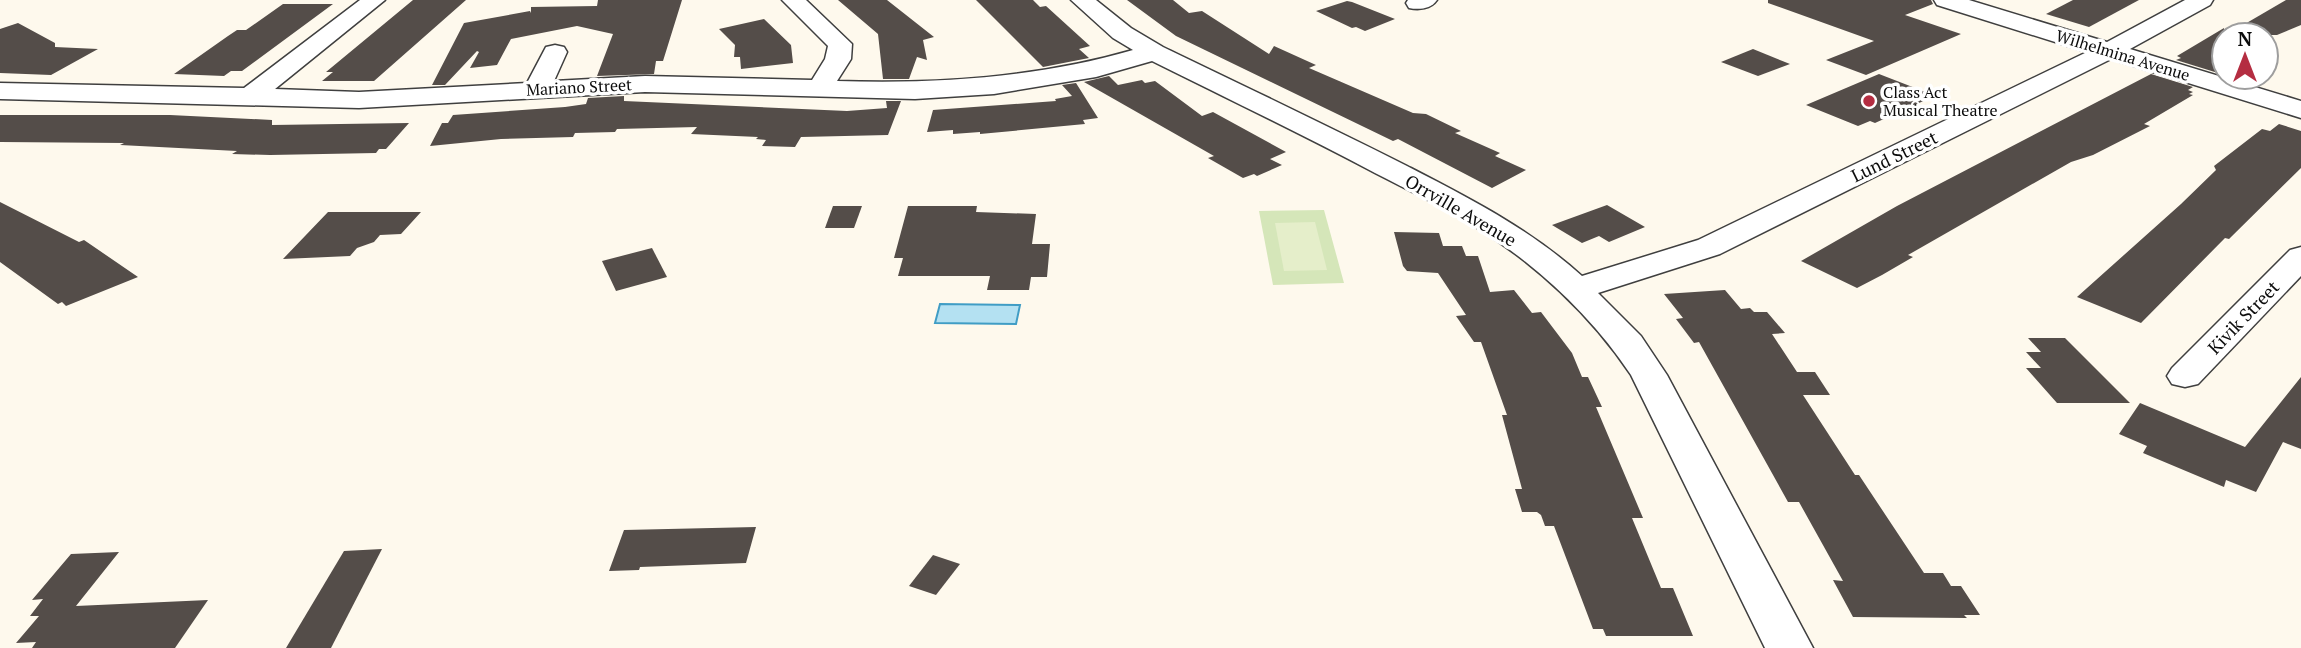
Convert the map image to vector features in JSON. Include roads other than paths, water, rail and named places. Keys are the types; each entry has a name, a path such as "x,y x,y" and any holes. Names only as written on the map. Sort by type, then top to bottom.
{"street":[{"path":"249,97 374,0"},
{"path":"793,0 840,44 838,59 818,90"},
{"name":"Orrville Avenue","path":"1082,0 1122,33 1154,52 1361,154 1485,219 1549,264 1628,344 1649,375 1789,648"},
{"name":"Wilhelmina Avenue","path":"1945,0 2301,110"},
{"name":"Lund Street","path":"1576,289 1709,247 2107,50 2202,0"},
{"path":"537,89 555,52"},
{"name":"Mariano Street","path":"0,91 402,100 537,89 684,84 915,91 994,86 1096,69 1154,52"},
{"name":"Kivik Street","path":"2185,376 2301,257"}],"water":[{"path":"940,304 1020,305 1016,324 935,323"}],"place":[{"name":"Class Act Musical Theatre","path":"1869,101"}]}
